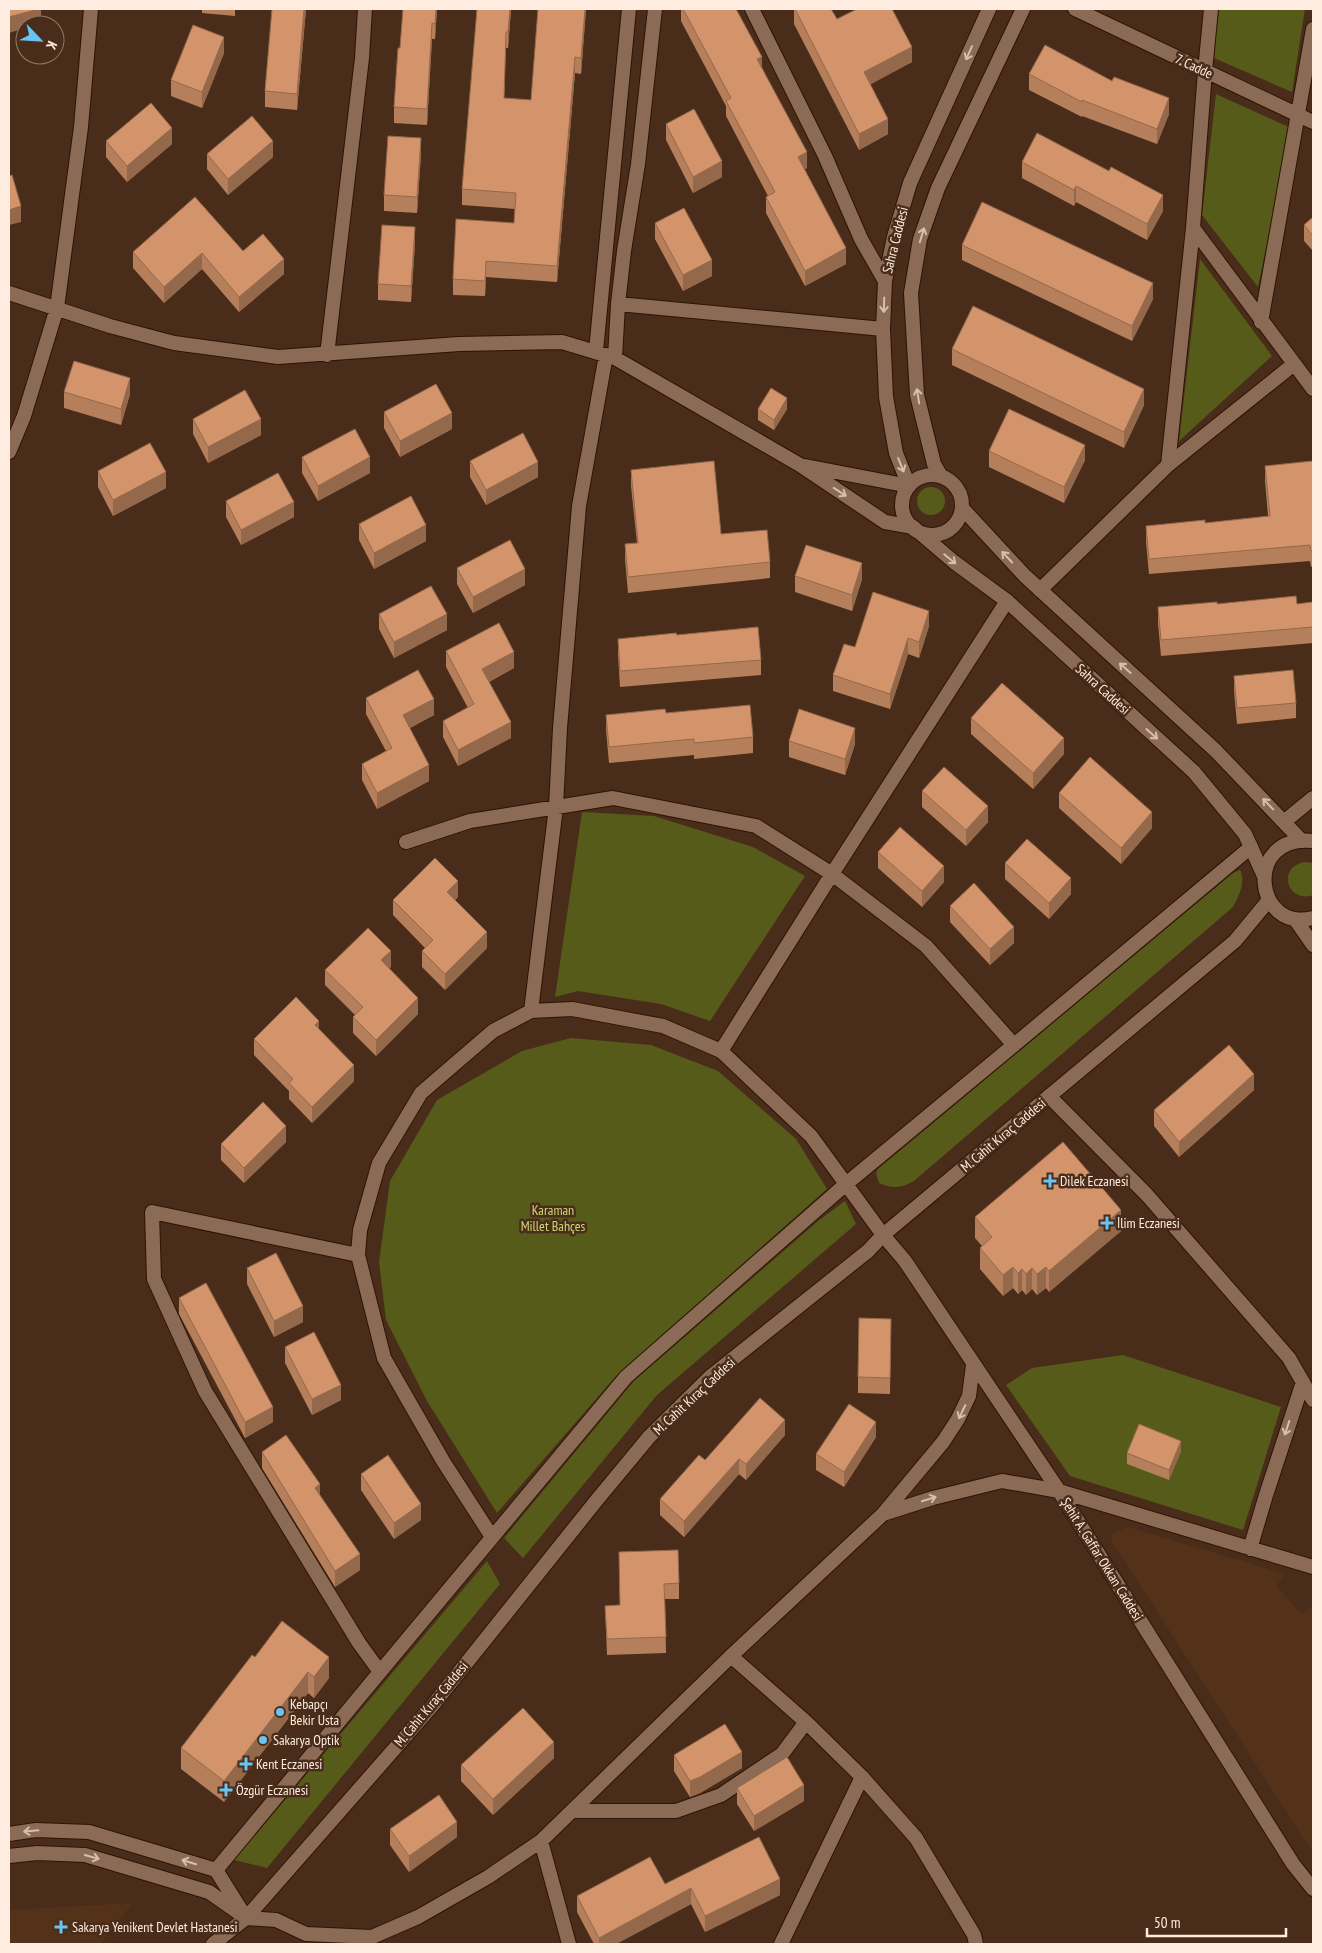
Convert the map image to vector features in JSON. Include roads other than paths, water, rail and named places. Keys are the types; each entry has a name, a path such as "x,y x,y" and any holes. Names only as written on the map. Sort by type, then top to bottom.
{"street":[{"path":"9,452 24,416 57,308 81,127 91,9"},
{"path":"327,354 362,58 365,9"},
{"path":"606,355 629,9"},
{"path":"531,1010 556,807 560,728 579,506 606,355 618,304 624,251 638,164 655,9"},
{"path":"752,9 826,156 861,239 885,281"},
{"name":"Sahra Caddesi","path":"989,9 910,183 894,237 885,281 883,329 886,397 896,453 909,486 904,494 903,512 913,528 1006,601 1194,772 1245,834 1264,876 1265,893 1269,900"},
{"name":"Sahra Caddesi","path":"1023,9 938,188 920,239 911,293 917,395 934,464 941,476 957,488 962,508 1025,576 1216,750 1284,822 1307,840"},
{"name":"7. Cadde","path":"1075,9 1313,122"},
{"path":"1168,465 1193,228 1211,9"},
{"path":"1261,322 1313,29"},
{"path":"1193,228 1261,322 1313,389"},
{"path":"9,293 110,326 174,343 278,357 459,344 562,342 606,355 800,465 885,522 913,528 929,534 947,531 954,525 962,508"},
{"path":"618,304 883,329"},
{"path":"1040,590 1168,465 1294,364"},
{"path":"800,465 909,486 924,476 941,476"},
{"path":"492,1537 443,1461 384,1358 358,1255 360,1230 378,1163 421,1092 493,1031 531,1010 572,1009 663,1026 721,1051 1006,601"},
{"path":"406,842 470,821 612,798 756,826 832,874 926,946 1014,1045"},
{"path":"1284,822 1313,798"},
{"path":"1264,876 1266,865 1276,851 1290,842 1307,840"},
{"path":"216,1870 626,1377 846,1184 1251,847"},
{"path":"1269,900 1284,915 1294,919 1313,918"},
{"name":"M. Cahit Kıraç Caddesi","path":"213,1944 246,1918 432,1706 649,1437 710,1377 868,1252 883,1235 1235,941 1269,900"},
{"path":"1294,919 1313,945"},
{"name":"Şehit A. Gaffar Okkan Caddesi","path":"721,1051 811,1136 883,1235 905,1261 1059,1491 1293,1864 1313,1888"},
{"path":"1049,1096 1147,1195 1288,1358 1313,1400"},
{"path":"358,1255 152,1212 154,1279 205,1391 359,1643 380,1672"},
{"path":"9,1856 37,1853 85,1854 209,1892 246,1918 276,1920 306,1934 372,1937 418,1918 488,1877 540,1841 731,1656 883,1514 944,1442 958,1419 969,1396 973,1365"},
{"path":"1250,1549 1302,1382"},
{"path":"883,1514 933,1498 1002,1482 1059,1491 1313,1567"},
{"path":"731,1656 806,1722 862,1777 916,1838 974,1935 976,1944"},
{"path":"573,1811 676,1811 721,1795 782,1754 806,1722"},
{"path":"781,1944 862,1777"},
{"path":"9,1834 36,1830 89,1832 216,1870 246,1918"},
{"path":"540,1841 570,1944"}],"place":[{"name":"Dilek Eczanesi","path":"1050,1181"},
{"name":"İlim Eczanesi","path":"1107,1223"},
{"name":"Kebapçı Bekir Usta","path":"280,1712"},
{"name":"Sakarya Optik","path":"263,1740"},
{"name":"Kent Eczanesi","path":"246,1764"},
{"name":"Özgür Eczanesi","path":"226,1790"},
{"name":"Sakarya Yenikent Devlet Hastanesi","path":"61,1927"}],"park label":[{"name":"Karaman Millet Bahçes","path":"553,1218"}]}
